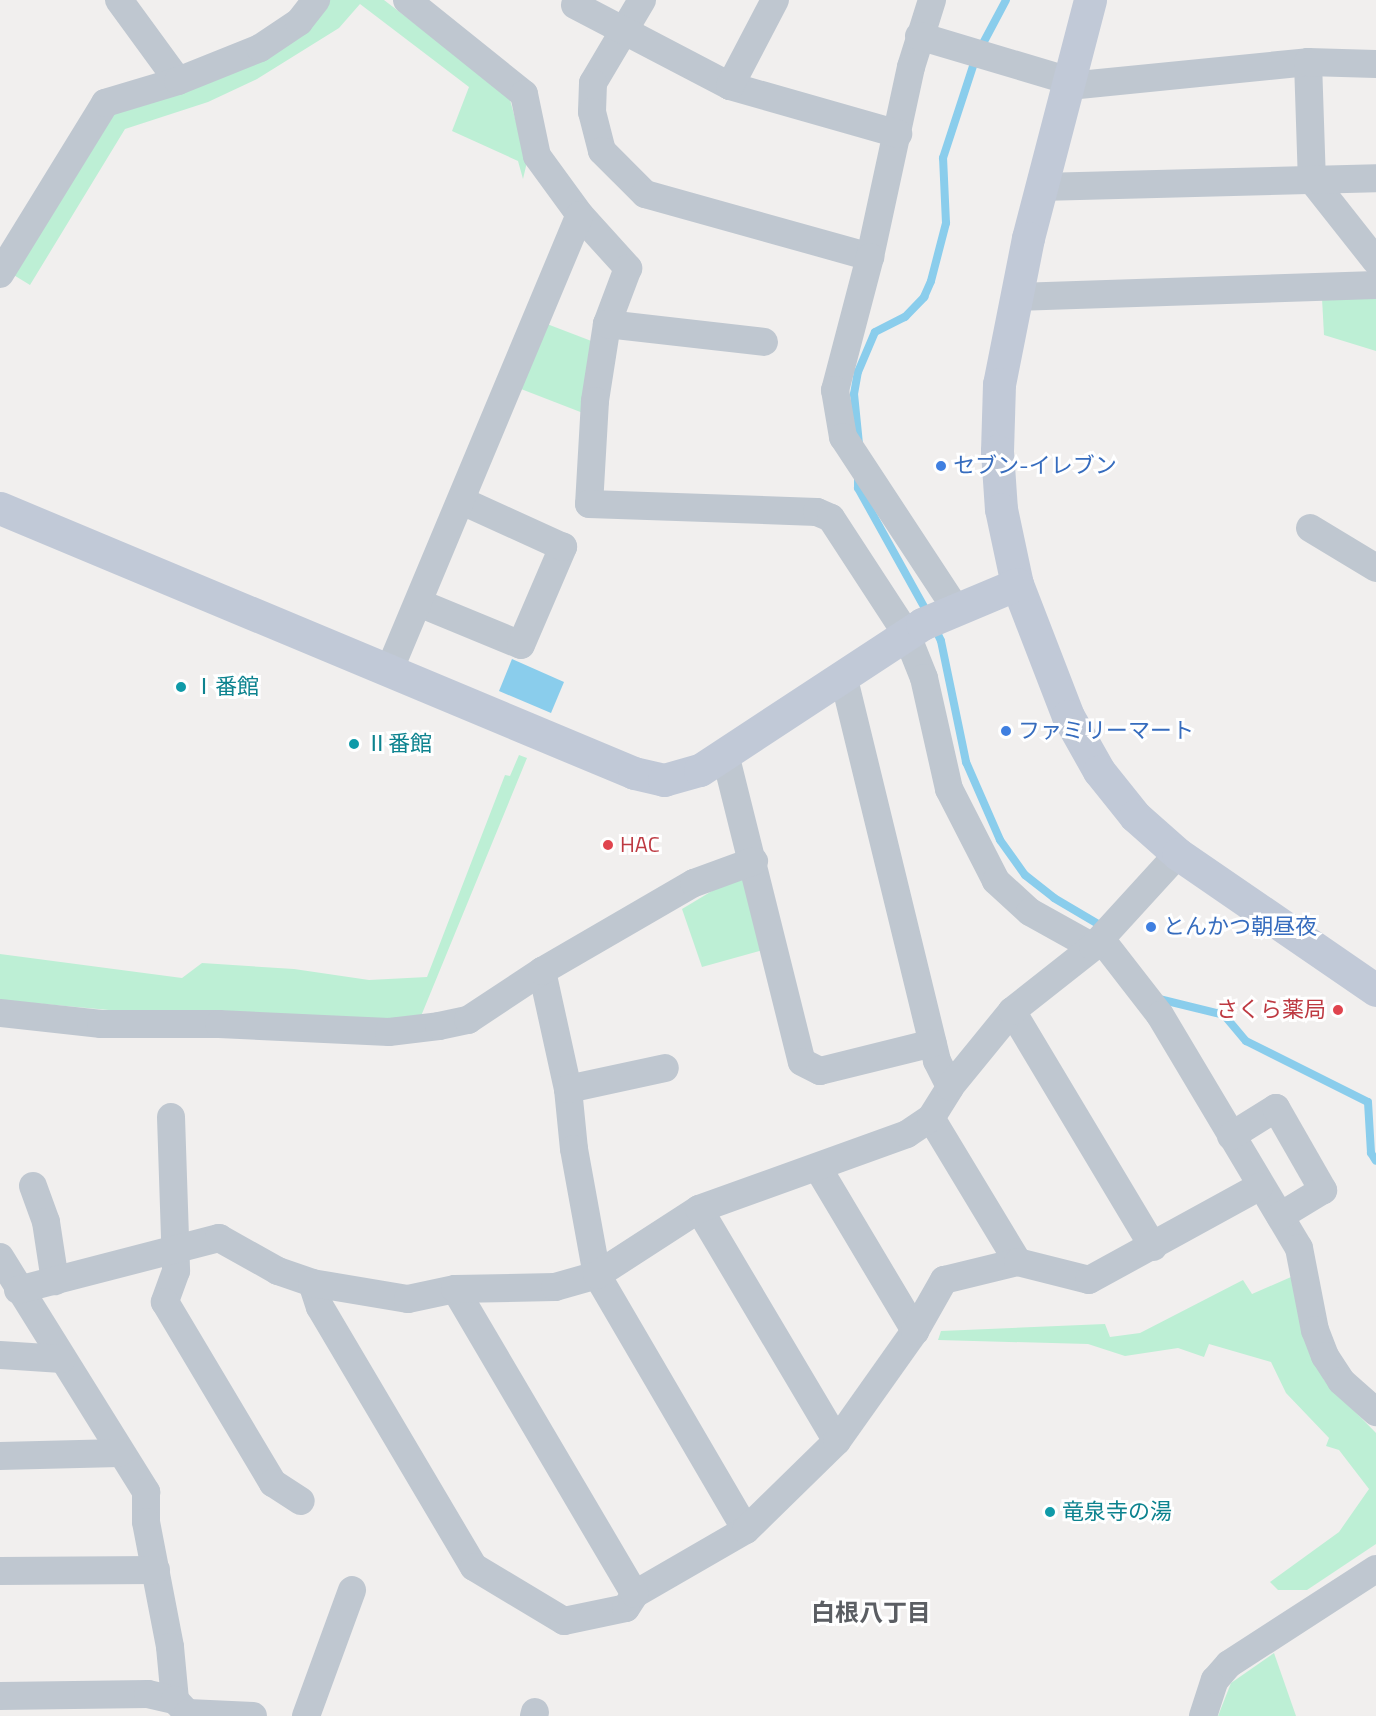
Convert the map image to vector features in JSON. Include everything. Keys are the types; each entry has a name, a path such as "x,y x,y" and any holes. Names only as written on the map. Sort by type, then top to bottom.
{"street":[{"path":"119,0 178,81"},
{"path":"0,274 105,103 178,81 260,48 299,22 316,0"},
{"path":"407,0 524,94 537,156 580,215 628,268 607,324 595,401 589,504 817,512 831,518 906,633 924,678 950,789 996,881 1030,912 1097,943 1160,1016 1259,1187 1299,1248 1315,1330 1325,1356 1341,1381 1376,1412"},
{"path":"642,0 593,83 592,112 602,151 645,194 870,257"},
{"path":"730,86 775,0"},
{"path":"932,0 919,36 870,257 835,390 837,419 843,437 956,609"},
{"path":"1090,0 1041,187 1015,297 999,384 997,451 1001,509 1017,584 1084,747 1135,816 1178,854 1376,990"},
{"path":"575,5 730,86 898,134"},
{"path":"919,36 1070,83 1308,62 1376,64"},
{"path":"1308,62 1312,180 1376,261"},
{"path":"1041,187 1376,178"},
{"path":"389,671 580,215"},
{"path":"1015,297 1376,285"},
{"path":"607,324 764,342"},
{"path":"418,603 521,645 563,547 462,501"},
{"path":"0,508 650,778 688,776 906,633 1017,584"},
{"path":"1310,528 1376,568"},
{"path":"843,675 933,1043 951,1087"},
{"path":"724,754 754,861 802,1062 820,1071 933,1043"},
{"path":"18,1290 219,1238 278,1271 312,1283 408,1299 455,1288 555,1287 597,1275 699,1209 908,1134 931,1118 951,1087 1012,1011 1097,943 1178,854"},
{"path":"0,1013 101,1024 219,1024 389,1032 468,1020 542,971 694,883 754,861"},
{"path":"542,971 568,1089 579,1184 597,1275 746,1530"},
{"path":"1012,1011 1153,1247"},
{"path":"568,1089 665,1068"},
{"path":"1231,1136 1276,1108 1323,1190 1280,1216"},
{"path":"171,1117 173,1250 176,1271 165,1302 273,1483 301,1501"},
{"path":"931,1118 1018,1262"},
{"path":"818,1168 915,1331"},
{"path":"33,1186 46,1222 55,1281"},
{"path":"312,1283 320,1307 474,1567 564,1621 626,1608 635,1594 746,1530 837,1441 915,1331 944,1280 1018,1262 1089,1280 1259,1187"},
{"path":"699,1209 837,1441"},
{"path":"0,1257 119,1453 146,1492 146,1522 184,1710"},
{"path":"455,1288 635,1594"},
{"path":"0,1355 62,1359"},
{"path":"0,1456 119,1453"},
{"path":"1203,1716 1215,1680 1229,1664 1376,1569"},
{"path":"0,1571 156,1570"},
{"path":"306,1716 352,1590"},
{"path":"0,1696 148,1705 253,1716"}],"green space":[{"path":"325,0 384,0 509,96 527,162 523,179 518,161 452,131 469,87 360,4 339,28 257,79 208,102 125,129 30,285 12,274 107,116"},
{"path":"1376,297 1376,351 1324,335 1322,298"},
{"path":"547,324 594,342 583,413 521,389"},
{"path":"519,755 527,758 419,1021 109,1010 0,1000 0,954 182,978 202,963 294,969 369,980 427,977 505,775 510,776"},
{"path":"737,876 747,879 763,950 702,967 682,909"},
{"path":"1291,1277 1324,1380 1376,1433 1376,1544 1307,1590 1278,1590 1270,1582 1339,1532 1369,1489 1339,1450 1326,1446 1329,1438 1286,1393 1271,1362 1209,1344 1204,1357 1178,1348 1125,1356 1088,1344 938,1340 941,1331 1105,1324 1110,1337 1140,1333 1243,1280 1252,1294"},
{"path":"1274,1653 1296,1716 1218,1716 1231,1683"}],"water":[{"path":"512,659 564,682 551,713 499,691"}],"waterway":[{"path":"980,49 1006,0"},
{"path":"859,444 854,394 858,372 875,332 905,317 924,297 931,281 946,223 943,158 975,60"},
{"path":"858,477 858,488 928,614"},
{"path":"935,628 941,641 966,762 1000,840 1025,875 1054,898 1105,928"},
{"path":"1159,999 1224,1015 1246,1041 1368,1102 1371,1153 1376,1161"}],"place":[{"name":"セブン-イレブン","path":"941,466"},
{"name":"Ⅰ番館","path":"181,687"},
{"name":"ファミリーマート","path":"1006,731"},
{"name":"Ⅱ番館","path":"354,744"},
{"name":"HAC","path":"608,845"},
{"name":"とんかつ朝昼夜","path":"1151,927"},
{"name":"さくら薬局","path":"1338,1010"},
{"name":"竜泉寺の湯","path":"1050,1512"}],"district":[{"name":"白根八丁目","path":"871,1613"}]}
